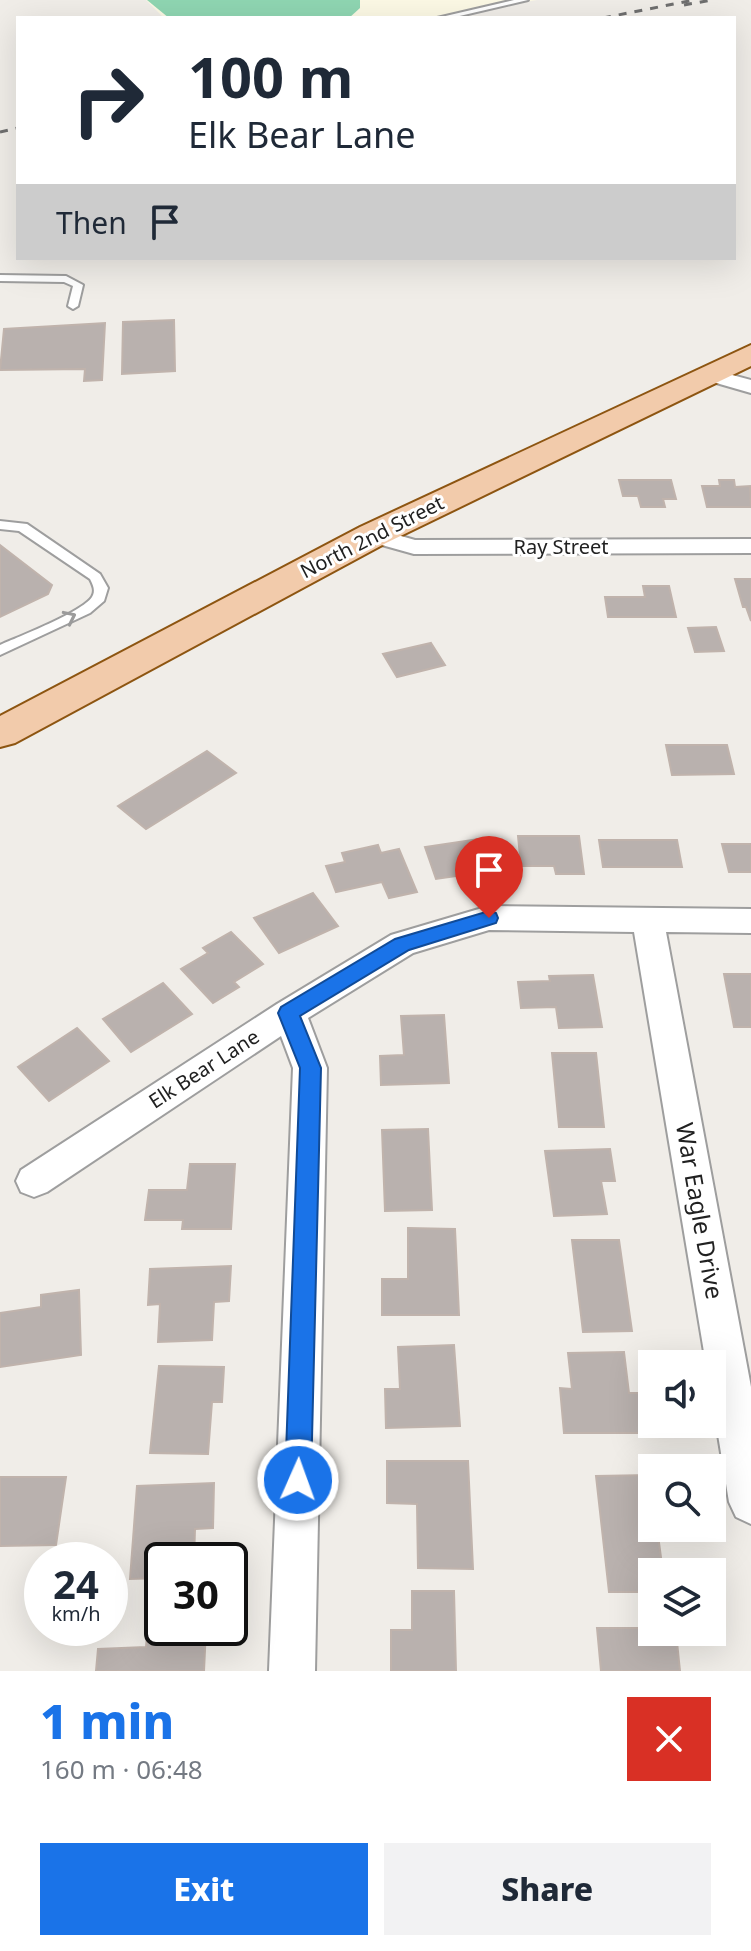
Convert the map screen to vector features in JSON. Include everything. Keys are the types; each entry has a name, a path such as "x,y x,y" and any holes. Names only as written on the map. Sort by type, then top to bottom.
{"main road":[{"name":"North 2nd Street","path":"0,733 373,535 751,354"}],"street":[{"path":"706,374 751,387"},
{"name":"Ray Street","path":"373,535 414,547 751,546"},
{"name":"Elk Bear Lane","path":"34,1181 289,1013 402,944 489,918 751,921"},
{"name":"War Eagle Drive","path":"648,921 751,1502"},
{"path":"289,1013 310,1068 292,1671"}],"lane":[{"path":"450,16 524,0"},
{"path":"0,278 66,279 78,285 73,306"},
{"path":"0,525 22,527 95,577 101,588 99,598 85,610 0,651"}],"shaded area":[{"path":"146,0 537,0 446,16 162,16"}],"green space":[{"path":"147,0 360,0 360,8 351,16 167,16"}],"building":[{"path":"174,320 175,371 122,374 123,322"},
{"path":"105,323 102,380 84,381 85,369 0,370 4,329"},
{"path":"619,480 671,480 676,499 663,499 665,507 641,507 638,496 623,496"},
{"path":"719,480 734,480 735,487 750,486 751,507 707,507 702,486 720,486"},
{"path":"0,545 52,585 48,594 0,617"},
{"path":"735,579 751,579 751,621 746,607 743,607"},
{"path":"643,586 669,586 676,617 608,617 605,597 645,597"},
{"path":"716,627 724,651 695,652 688,628"},
{"path":"431,643 445,665 397,677 383,654"},
{"path":"666,745 727,745 734,774 672,775"},
{"path":"207,751 236,773 146,829 118,806"},
{"path":"518,836 579,836 584,874 556,874 554,866 521,866"},
{"path":"485,838 499,876 472,880 470,874 436,879 425,847"},
{"path":"599,840 677,840 682,867 603,867"},
{"path":"722,844 751,844 751,872 729,872"},
{"path":"378,845 381,853 399,849 417,892 389,898 382,882 336,892 326,866 345,862 342,853"},
{"path":"313,893 338,926 279,953 254,918"},
{"path":"231,932 263,964 234,982 239,987 213,1003 181,969 208,953 203,948"},
{"path":"724,974 751,974 751,1027 734,1027"},
{"path":"593,975 602,1027 559,1028 556,1007 521,1008 518,982 550,981 549,976"},
{"path":"163,983 192,1014 131,1052 103,1019"},
{"path":"444,1015 449,1083 381,1085 380,1056 404,1055 401,1016"},
{"path":"77,1028 109,1061 49,1101 18,1067"},
{"path":"552,1053 596,1053 604,1127 559,1127"},
{"path":"428,1129 432,1210 385,1211 382,1130"},
{"path":"610,1149 615,1181 601,1181 607,1214 554,1216 545,1151"},
{"path":"190,1164 235,1164 231,1229 182,1229 183,1220 145,1220 149,1190 187,1190"},
{"path":"408,1228 455,1229 459,1315 382,1315 382,1279 408,1279"},
{"path":"572,1240 619,1240 632,1331 583,1332"},
{"path":"231,1266 229,1301 214,1302 212,1340 158,1342 160,1304 148,1305 150,1269"},
{"path":"79,1290 81,1355 0,1367 0,1313 41,1307 41,1295"},
{"path":"454,1345 460,1426 386,1428 385,1389 400,1389 398,1347"},
{"path":"624,1352 629,1393 638,1393 638,1433 564,1433 560,1388 572,1389 568,1353"},
{"path":"159,1366 224,1367 222,1402 212,1402 208,1454 150,1453"},
{"path":"387,1461 468,1461 473,1569 418,1568 417,1504 387,1503"},
{"path":"638,1475 638,1542 659,1542 661,1558 638,1558 638,1592 609,1592 596,1476"},
{"path":"0,1477 66,1477 56,1542 0,1546"},
{"path":"214,1483 213,1528 195,1529 195,1542 144,1542 144,1579 130,1579 137,1486"},
{"path":"412,1591 454,1591 456,1671 391,1671 391,1630 412,1630"},
{"path":"597,1628 638,1628 638,1646 677,1646 680,1671 601,1671"},
{"path":"205,1646 204,1671 96,1671 98,1649"}],"railway":[{"path":"613,16 694,0"},
{"path":"684,5 712,0"},
{"path":"0,132 16,128"}],"route":[{"path":"298,1480 310,1068 289,1013 402,944 489,918"}]}
